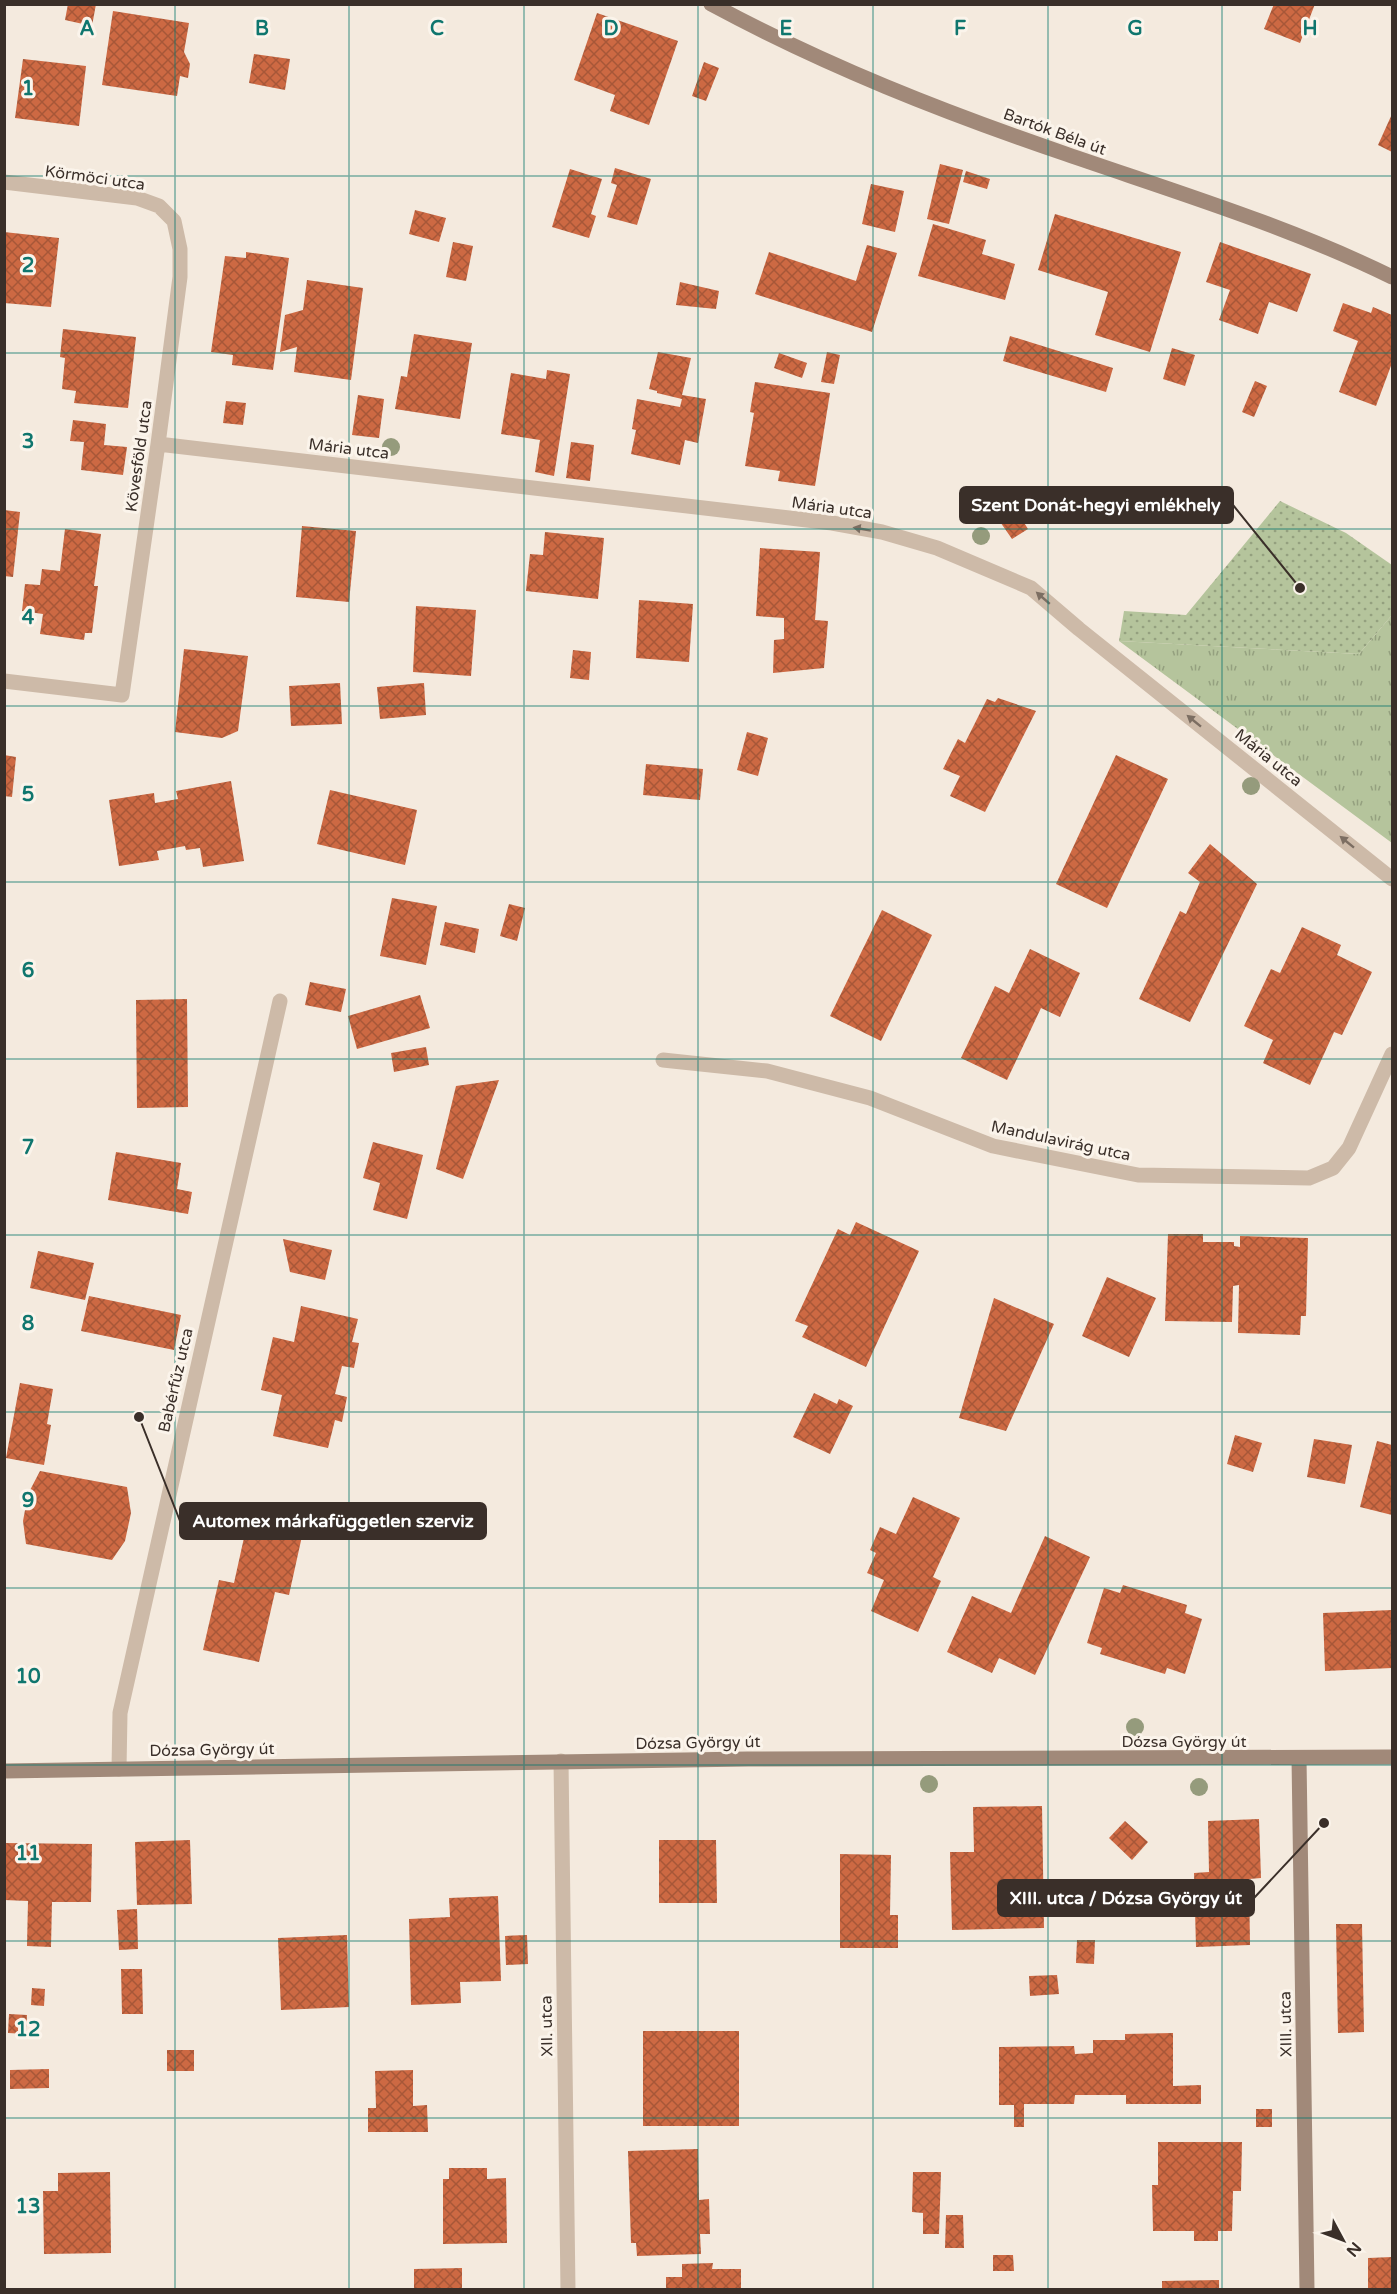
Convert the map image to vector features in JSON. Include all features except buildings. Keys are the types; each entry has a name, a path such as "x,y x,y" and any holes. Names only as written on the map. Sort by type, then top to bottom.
{"street":[{"name":"Bartók Béla út","path":"711,4 831,65 899,93 1064,154 1247,215 1343,253 1392,277"},
{"name":"Körmöci utca","path":"4,182 137,198 159,206 174,221"},
{"name":"Kövesföld utca","path":"4,681 122,695 180,278 180,249 174,221"},
{"name":"Mária utca","path":"158,444 832,524 882,532 937,548 1031,588 1392,879"},
{"name":"Babérfűz utca","path":"119,1769 120,1713 280,1001"},
{"name":"Mandulavirág utca","path":"663,1060 767,1071 870,1098 993,1146 1138,1175 1309,1178 1333,1168 1349,1148 1392,1054"},
{"name":"Dózsa György út","path":"4,1771 561,1761 1392,1757"},
{"name":"XIII. utca","path":"1299,1758 1307,2289"},
{"name":"XII. utca","path":"561,1761 568,2289"}],"green space":[{"path":"1280,501 1346,533 1392,565 1392,615 1359,654 1119,641 1124,611 1186,615"},
{"path":"1392,615 1392,843 1119,641 1359,654"}],"place":[{"name":"Szent Donát-hegyi emlékhely","path":"1300,588"},
{"name":"Automex márkafüggetlen szerviz","path":"139,1417"},
{"name":"XIII. utca / Dózsa György út","path":"1324,1823"}]}
